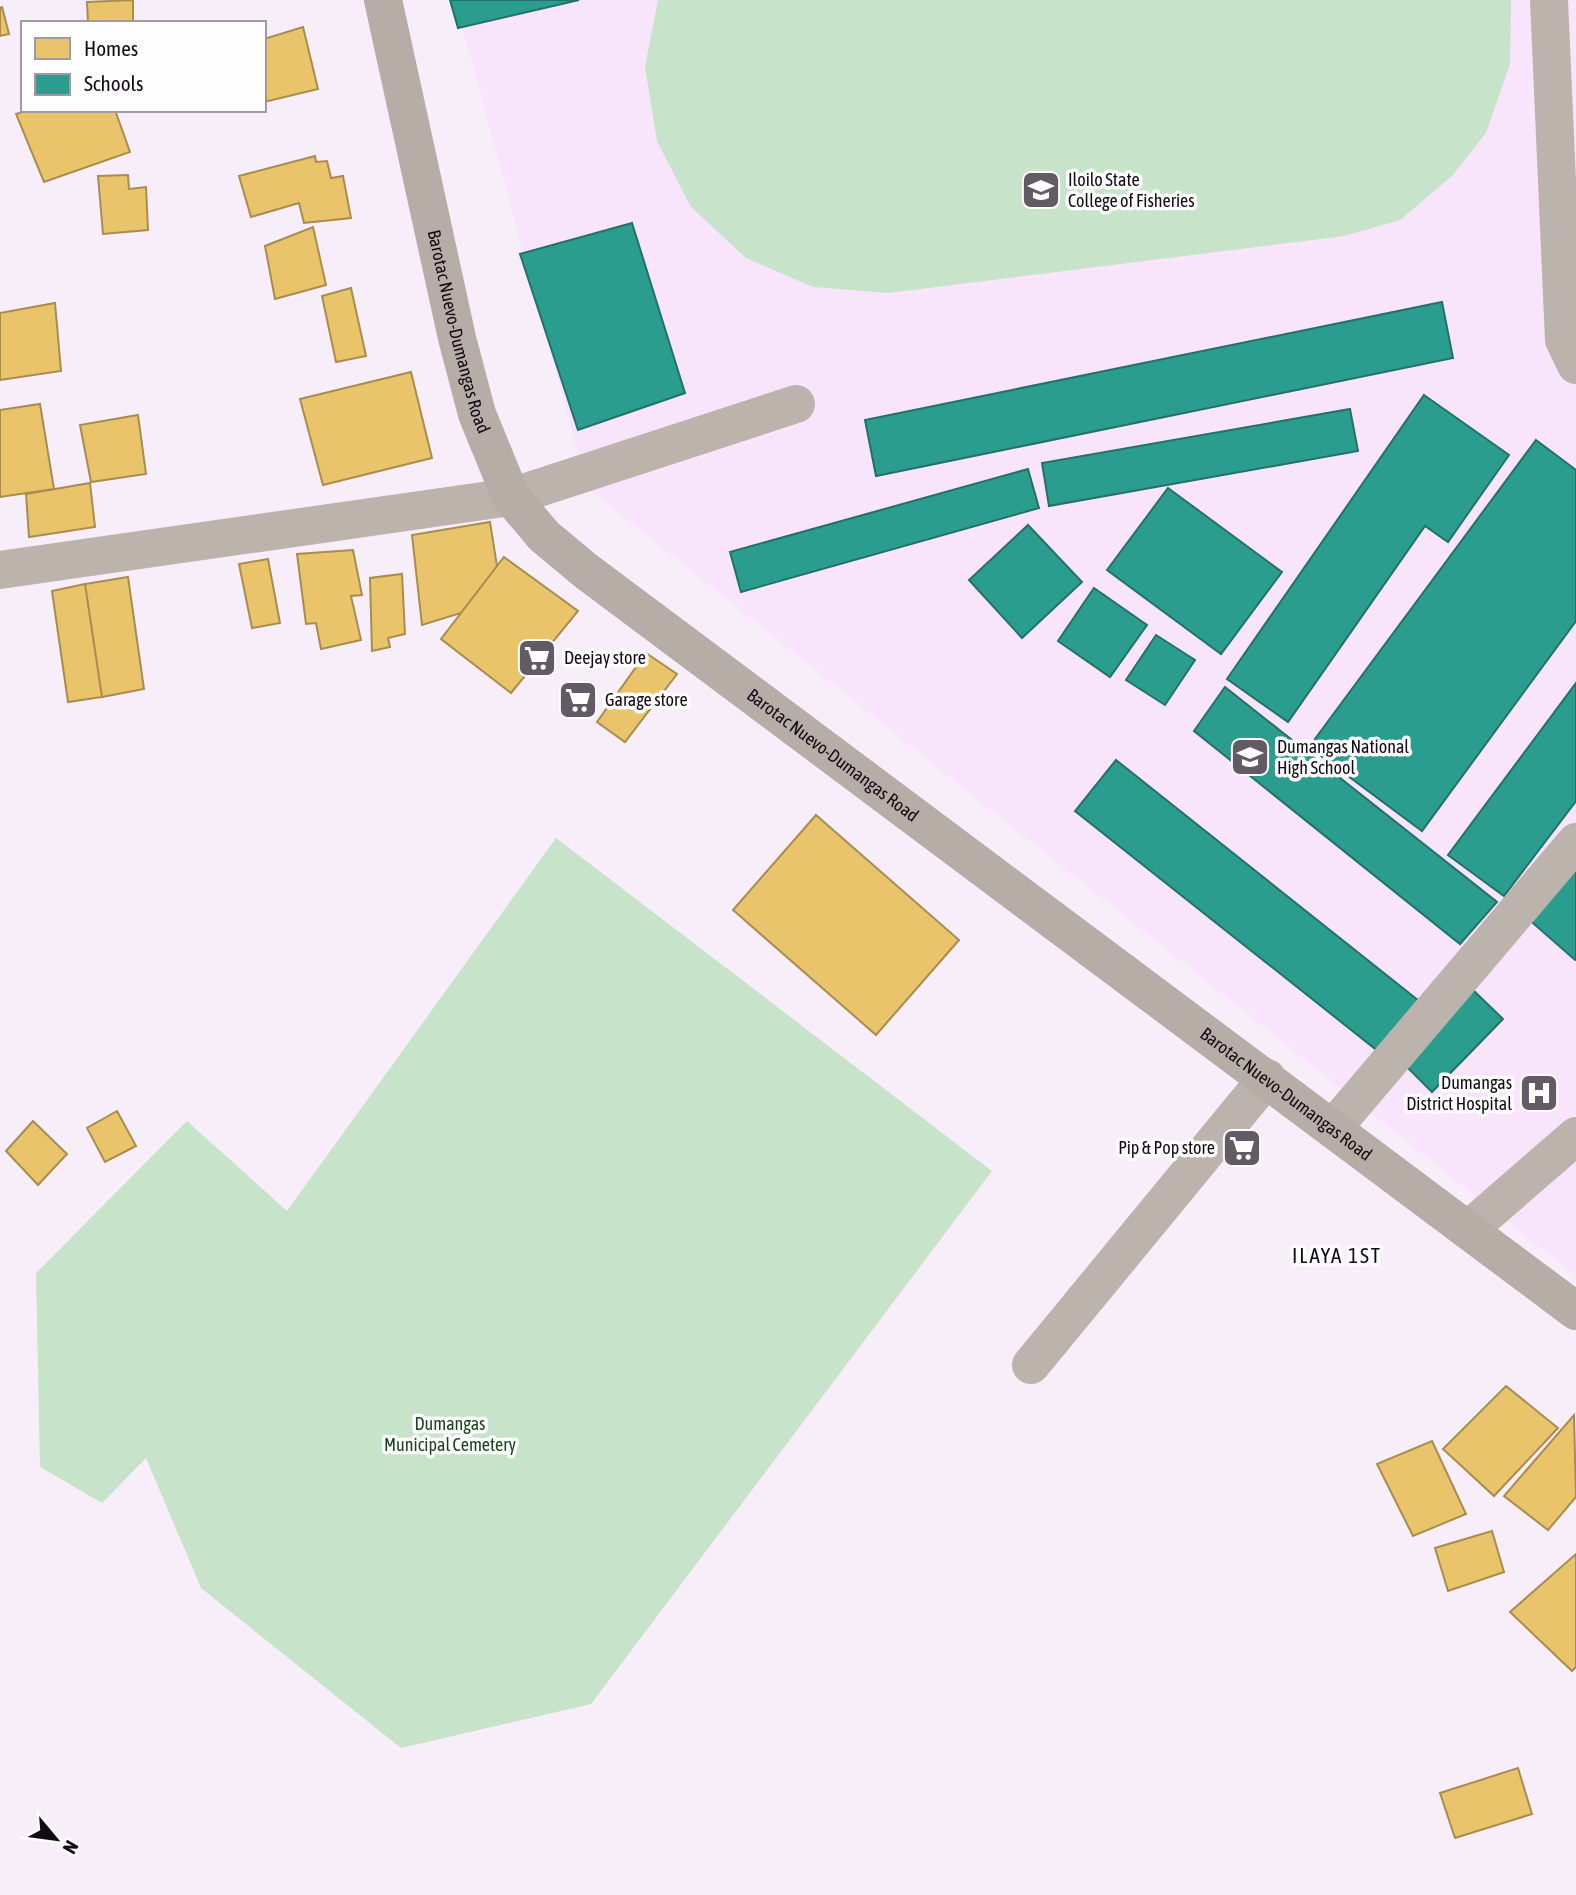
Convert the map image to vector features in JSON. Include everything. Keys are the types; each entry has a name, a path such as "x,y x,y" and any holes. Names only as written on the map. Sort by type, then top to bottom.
{"main road":[{"name":"Barotac Nuevo-Dumangas Road","path":"383,0 457,338 477,414 511,497 544,537 1576,1311"}],"street":[{"path":"1549,0 1564,340 1576,365"},
{"path":"0,570 511,497 796,404"},
{"path":"1333,1128 1576,842"},
{"path":"1031,1365 1267,1079"},
{"path":"1469,1230 1576,1136"}],"shaded area":[{"path":"455,0 1576,0 1576,1276 587,488"}],"green space":[{"path":"658,0 1511,0 1510,64 1486,133 1452,176 1400,220 1344,236 888,293 813,287 746,258 691,207 657,141 645,67"},
{"name":"Dumangas Municipal Cemetery","path":"556,838 992,1171 591,1704 401,1748 201,1588 146,1458 102,1503 40,1467 36,1273 187,1121 287,1211"}],"building: Homes":[{"path":"133,0 133,21 88,21 87,2"},
{"path":"2,7 9,34 0,36 0,8"},
{"path":"303,27 318,89 266,102 266,38"},
{"path":"116,112 130,152 44,182 16,114"},
{"path":"315,156 316,162 327,161 331,178 343,176 351,218 304,223 299,203 251,217 239,176"},
{"path":"128,175 129,189 146,187 148,230 103,234 98,176"},
{"path":"313,227 326,285 275,299 265,246"},
{"path":"351,288 366,356 336,362 322,296"},
{"path":"55,303 61,371 0,380 0,313"},
{"path":"411,372 432,458 323,485 300,399"},
{"path":"40,404 54,489 0,497 0,410"},
{"path":"138,415 146,474 91,482 80,425"},
{"path":"90,483 95,527 29,537 26,494"},
{"path":"490,522 497,566 461,613 422,625 412,535"},
{"path":"353,550 362,595 351,596 361,640 321,649 316,623 306,624 297,554"},
{"path":"504,557 578,611 511,693 441,639"},
{"path":"268,559 280,623 252,628 239,564"},
{"path":"402,574 405,634 388,638 390,647 372,651 370,578"},
{"path":"128,577 144,689 102,697 85,584"},
{"path":"85,584 102,697 68,702 52,591"},
{"path":"646,653 677,674 625,742 597,722"},
{"path":"816,815 959,940 876,1035 733,910"},
{"path":"117,1111 136,1146 105,1162 87,1128"},
{"path":"33,1121 67,1154 38,1185 6,1151"},
{"path":"1506,1386 1558,1428 1494,1496 1443,1449"},
{"path":"1574,1415 1576,1497 1548,1530 1504,1496"},
{"path":"1432,1441 1466,1514 1413,1536 1377,1464"},
{"path":"1492,1531 1504,1572 1448,1591 1435,1548"},
{"path":"1576,1554 1576,1667 1572,1671 1510,1612"},
{"path":"1518,1768 1532,1814 1455,1838 1440,1793"}],"building: Schools":[{"path":"450,0 579,0 458,28"},
{"path":"632,223 685,393 578,430 520,254"},
{"path":"1442,302 1453,358 876,476 865,420"},
{"path":"1424,395 1509,455 1448,542 1425,526 1288,722 1227,679"},
{"path":"1350,409 1358,451 1049,506 1042,463"},
{"path":"1536,440 1576,470 1576,621 1422,831 1309,747"},
{"path":"1028,469 1039,508 741,592 730,552"},
{"path":"1168,488 1282,572 1221,654 1107,570"},
{"path":"1028,525 1082,582 1022,638 969,580"},
{"path":"1094,588 1147,625 1110,677 1058,641"},
{"path":"1156,635 1195,660 1165,705 1126,680"},
{"path":"1576,683 1576,801 1504,896 1448,855"},
{"path":"1225,687 1497,902 1460,944 1194,731"},
{"path":"1116,760 1419,1001 1379,1052 1075,811"},
{"path":"1576,861 1576,959 1575,960 1526,917"},
{"path":"1472,989 1503,1019 1432,1092 1401,1061"}],"place":[{"name":"Iloilo State College of Fisheries","path":"1041,190"},
{"name":"Deejay store","path":"537,658"},
{"name":"Garage store","path":"578,700"},
{"name":"Dumangas National High School","path":"1250,757"},
{"name":"Dumangas District Hospital","path":"1539,1093"},
{"name":"Pip & Pop store","path":"1242,1148"}],"district":[{"name":"ILAYA 1ST","path":"1337,1256"}]}
